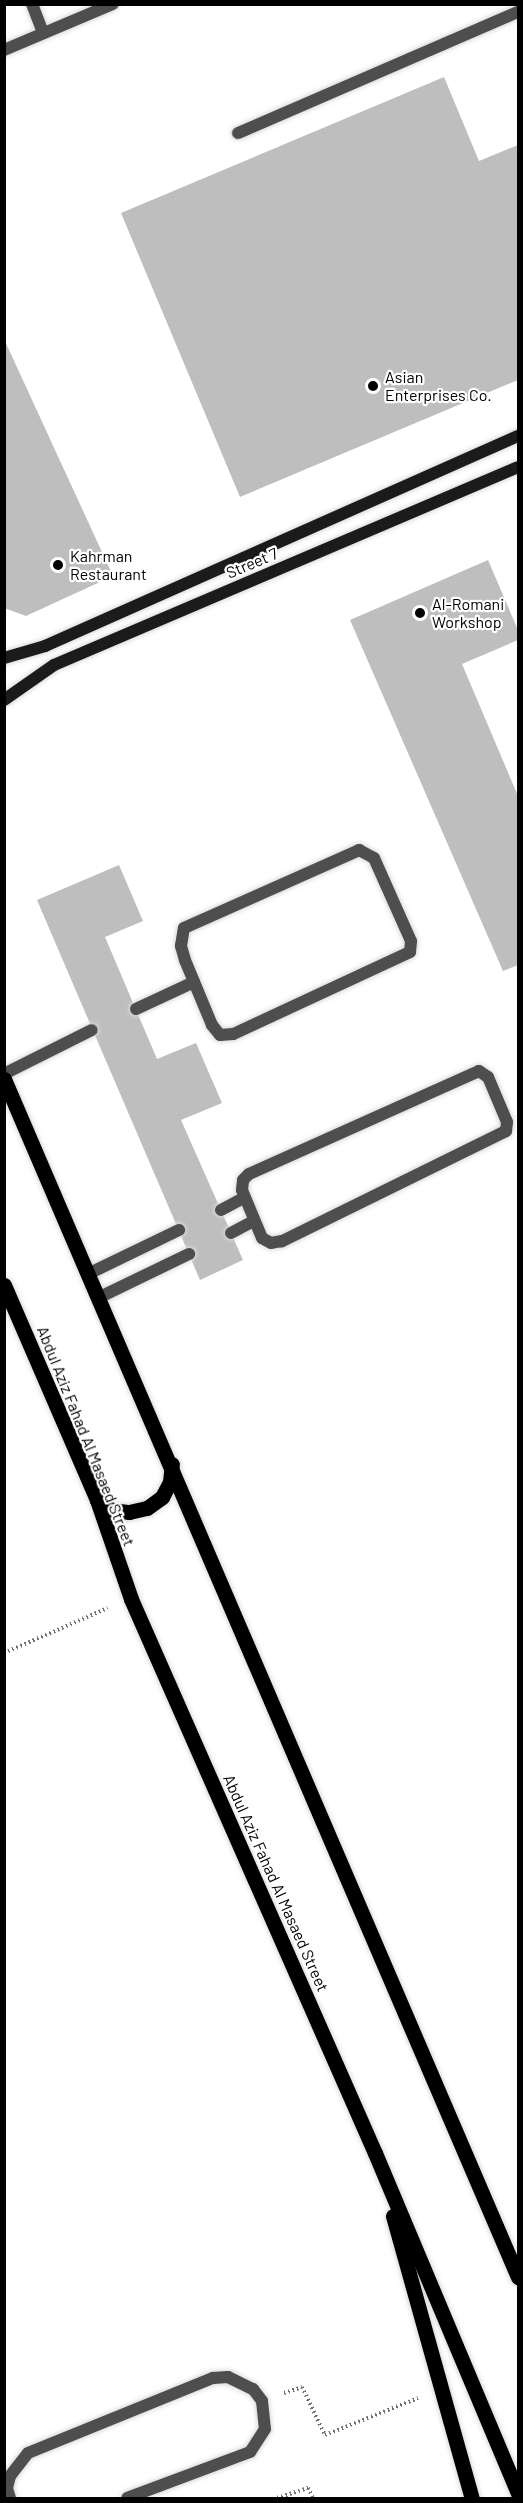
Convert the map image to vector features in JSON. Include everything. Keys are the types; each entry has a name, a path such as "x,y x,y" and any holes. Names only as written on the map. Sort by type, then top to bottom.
{"main road":[{"path":"4,1079 90,1273 519,2277"},
{"name":"Abdul Aziz Fahad Al Masaed Street","path":"4,1285 97,1500 130,1599 375,2153 519,2494"},
{"path":"97,1500 112,1510 129,1512 147,1508 162,1497 170,1482 172,1464"},
{"path":"375,2153 472,2499"}],"street":[{"name":"Street 7","path":"4,658 45,646 519,436"},
{"name":"Street 7","path":"4,700 54,665 519,467"}],"lane":[{"path":"32,4 43,33"},
{"path":"4,50 113,4"},
{"path":"238,133 519,12"},
{"path":"359,850 374,858 411,940 410,952 401,959 233,1034 216,1031 194,981 181,946 184,928 359,850"},
{"path":"136,1009 194,981"},
{"path":"4,1074 92,1030"},
{"path":"479,1071 488,1077 507,1122 506,1131 282,1241 266,1242 254,1221 244,1198 242,1185 249,1174 479,1071"},
{"path":"221,1210 244,1198"},
{"path":"231,1233 254,1221"},
{"path":"90,1273 179,1230"},
{"path":"100,1297 189,1254"},
{"path":"10,2499 7,2488 10,2476 28,2453 213,2379 242,2381 262,2401 265,2429 250,2452 127,2499"}],"path":[{"path":"4,1653 130,1599"},
{"path":"262,2401 302,2387 325,2435 441,2389"},
{"path":"277,2499 308,2488 313,2499"}],"building":[{"path":"444,77 479,161 518,145 518,380 240,497 121,213"},
{"path":"4,339 113,576 26,616 4,608"},
{"path":"488,560 518,630 518,640 462,664 518,796 518,965 503,971 350,620"},
{"path":"119,865 143,921 105,937 157,1059 196,1043 222,1103 181,1120 243,1260 200,1280 37,900"}],"place":[{"name":"Asian Enterprises Co.","path":"373,386"},
{"name":"Kahrman Restaurant","path":"58,565"},
{"name":"Al-Romani Workshop","path":"420,613"}]}
